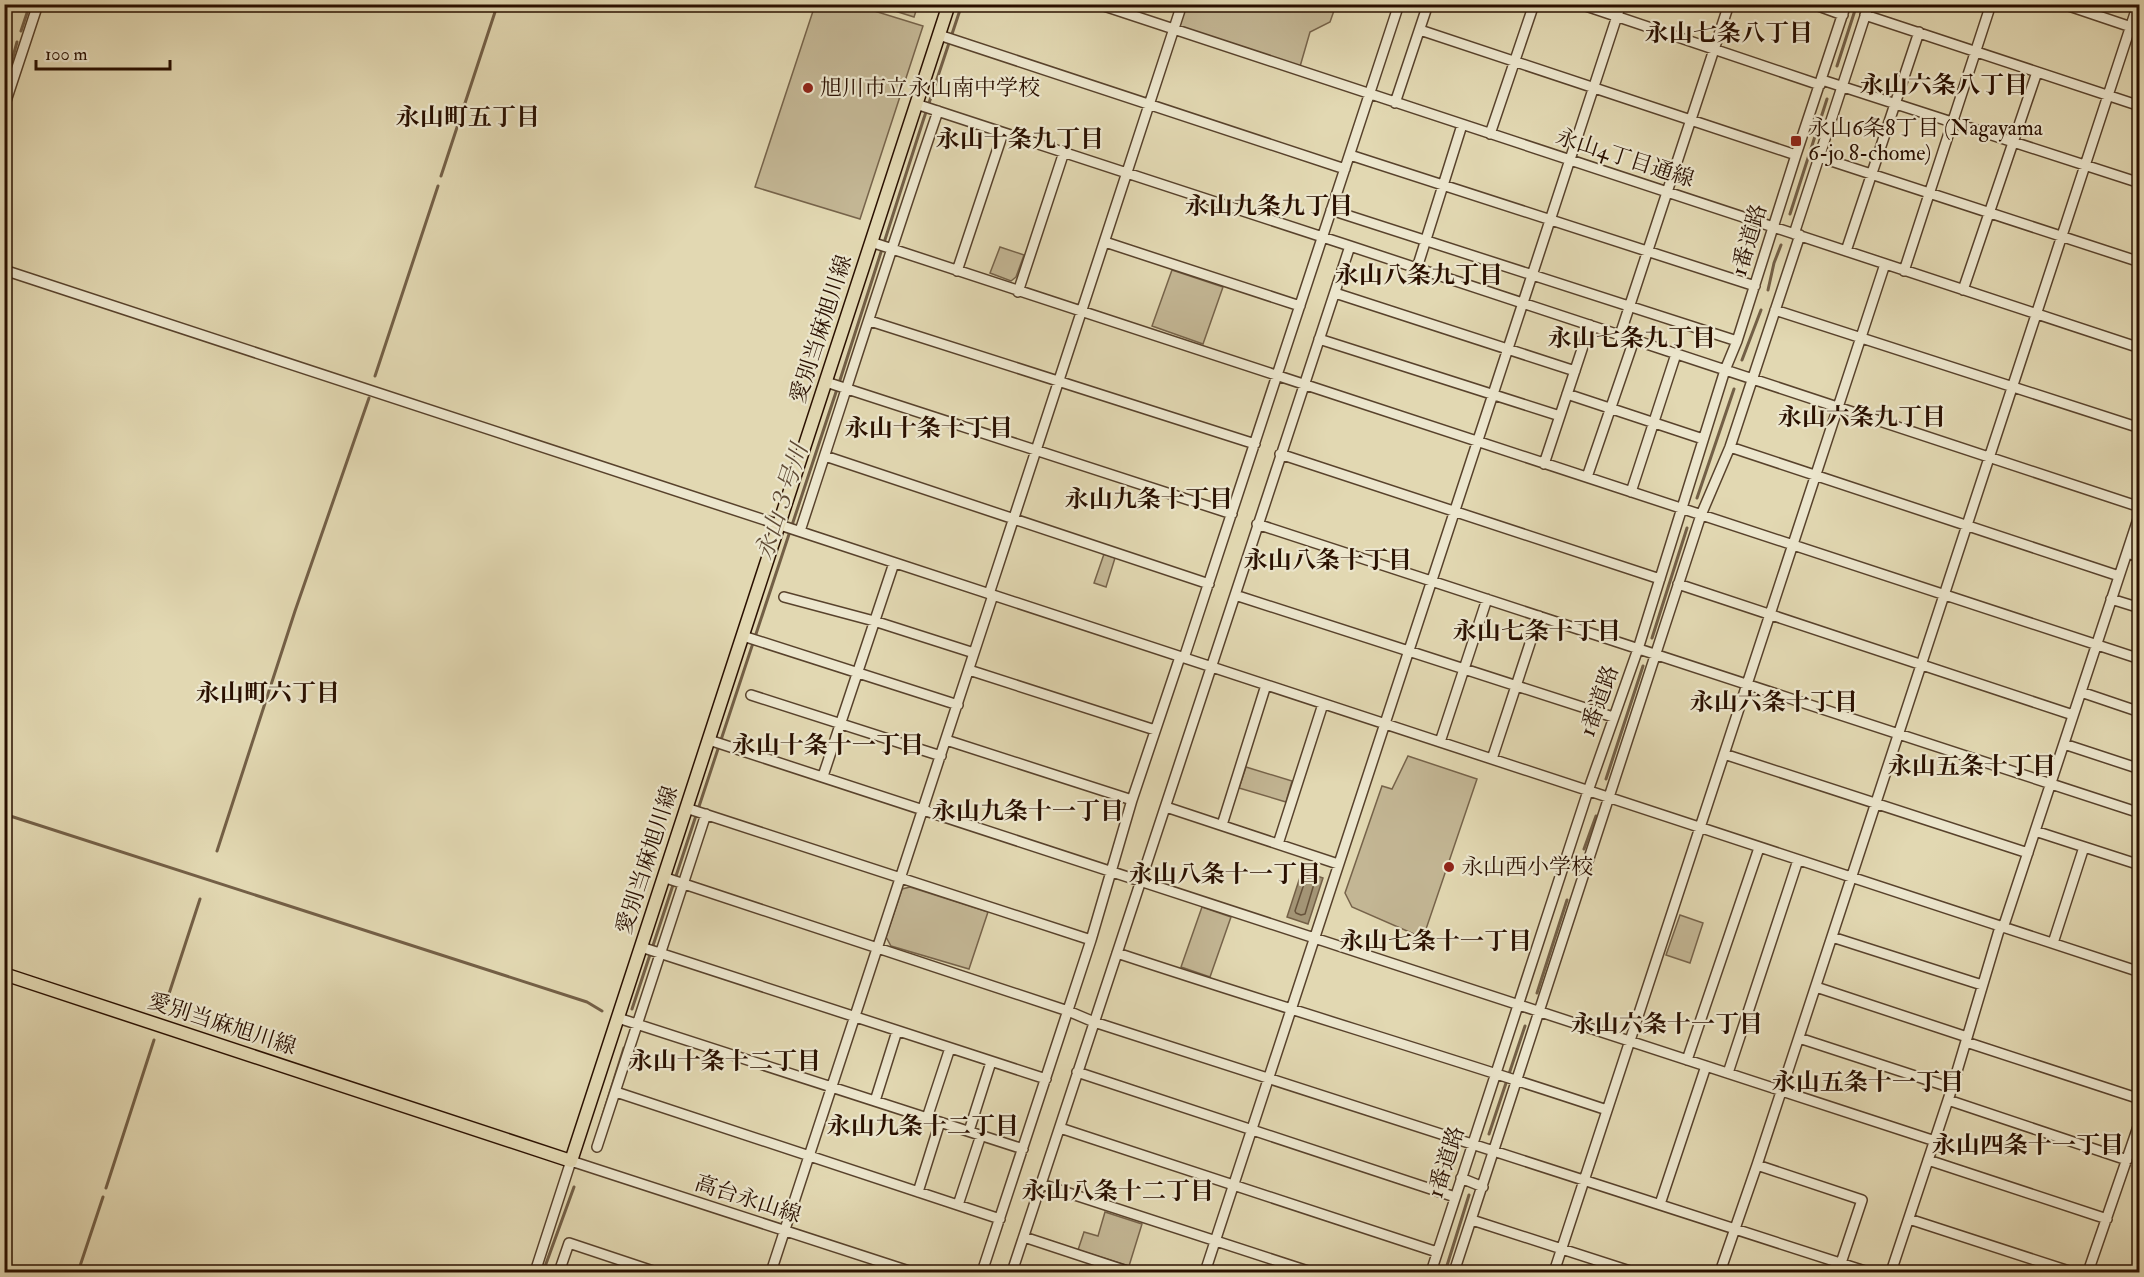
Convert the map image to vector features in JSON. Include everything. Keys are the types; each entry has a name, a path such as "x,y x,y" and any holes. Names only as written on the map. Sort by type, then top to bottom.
{"main road":[{"name":"愛別当麻旭川線","path":"4,974 571,1161 618,1018 651,951 674,881 716,742 751,638 779,525 837,385 927,108 947,37 949,4"}],"street":[{"path":"4,107 38,4"},
{"path":"771,1272 958,705 1013,519 1182,4"},
{"path":"982,1272 1091,940 1155,730 1209,584 1399,4"},
{"path":"1395,103 1428,4"},
{"path":"1490,134 1534,4"},
{"path":"1581,4 2139,183"},
{"path":"1204,1272 1621,4"},
{"path":"1620,335 1729,4"},
{"path":"1813,4 1843,15"},
{"name":"1番道路","path":"1431,1272 1472,1145 1508,1077 1519,1004 1588,791 1638,649 1725,370 1737,341 1846,4"},
{"path":"1454,1272 1495,1150 1508,1077 1539,1011 1701,515 1730,447 1775,310 1819,157 1869,4"},
{"path":"1904,271 1991,4"},
{"path":"2063,4 2135,28"},
{"path":"1720,1272 1816,987 2108,96 2135,28 2138,4"},
{"name":"永山4丁目通線","path":"1098,5 2139,348"},
{"path":"1865,15 2139,106"},
{"path":"1420,30 1796,155"},
{"path":"1846,251 1919,32"},
{"path":"947,37 1345,169"},
{"path":"1963,290 2037,72"},
{"path":"800,531 825,456 837,385 870,321 882,246 927,108 2139,507"},
{"path":"1416,268 1462,125"},
{"path":"957,271 1003,133"},
{"path":"1018,292 1064,152"},
{"path":"1350,155 1755,286"},
{"path":"1819,157 2139,262"},
{"path":"1331,210 1737,341"},
{"path":"1105,242 1300,306"},
{"path":"882,246 2139,659"},
{"path":"1012,1272 1350,246"},
{"path":"1554,1272 1885,264"},
{"path":"4,270 2139,972"},
{"path":"1335,293 1507,351 1575,371"},
{"path":"1775,310 2139,428"},
{"path":"870,321 1255,444"},
{"path":"1544,464 1590,325"},
{"path":"1319,339 1560,416"},
{"path":"1587,477 1634,340"},
{"path":"1630,492 1676,354"},
{"path":"837,385 1232,514"},
{"path":"1567,394 1703,439"},
{"path":"1730,447 2119,576"},
{"path":"1280,454 1660,579"},
{"path":"825,456 1209,584"},
{"path":"1891,1272 1952,1088 1982,985 2051,784 2139,513"},
{"path":"1257,524 2139,813"},
{"path":"2127,553 2139,557"},
{"path":"823,776 894,563"},
{"path":"1678,584 2073,715"},
{"path":"1235,595 1613,717"},
{"path":"784,597 874,621 974,654"},
{"path":"1440,742 1487,599"},
{"path":"2111,599 2139,608"},
{"path":"1492,759 1539,616"},
{"path":"751,638 958,705"},
{"path":"969,670 1155,730"},
{"path":"1222,825 1266,686"},
{"path":"2081,692 2139,712"},
{"path":"751,695 941,756"},
{"path":"1278,844 1323,704"},
{"path":"946,740 1132,800"},
{"path":"716,742 1935,1141"},
{"path":"2064,744 2139,769"},
{"path":"1724,754 2028,853"},
{"path":"1166,807 1338,864"},
{"path":"597,1148 637,1024 651,951 696,811 1091,940"},
{"path":"2035,831 2139,865"},
{"path":"2053,943 2084,847"},
{"path":"1687,1060 1758,848"},
{"path":"1728,1073 1798,860"},
{"path":"674,881 1068,1011 1094,1022 1660,1204 1839,1268 1868,1272"},
{"path":"1832,937 1982,985"},
{"path":"651,951 1046,1079"},
{"path":"1117,953 1607,1110"},
{"path":"1816,987 2139,1099"},
{"path":"618,1018 1023,1149"},
{"path":"875,1101 897,1031"},
{"path":"1799,1038 1952,1088"},
{"path":"927,1118 950,1048"},
{"path":"969,1131 991,1062"},
{"path":"1660,1204 1706,1066"},
{"path":"1077,1072 1455,1197"},
{"path":"616,1092 1000,1219"},
{"path":"1948,1100 2127,1160"},
{"path":"2088,1272 2127,1160 2137,1139 2139,1121"},
{"path":"918,1192 940,1122"},
{"path":"1060,1128 1437,1252"},
{"path":"958,1205 981,1136"},
{"path":"1928,1160 2106,1219"},
{"path":"535,1272 571,1161"},
{"name":"高台永山線","path":"571,1161 912,1272"},
{"path":"1757,1165 1862,1200 1839,1268"},
{"path":"1461,1178 1483,1187"},
{"path":"1041,1184 1311,1272"},
{"path":"1909,1219 2072,1272"},
{"path":"1472,1220 1633,1272"},
{"path":"1024,1237 1130,1272"},
{"path":"559,1272 569,1243 640,1270 656,1272"}],"shaded area":[{"path":"815,5 855,5 923,26 860,219 755,187"},
{"path":"876,5 918,5 914,17"},
{"path":"1182,5 1336,5 1330,22 1310,32 1299,70 1173,30"},
{"path":"1000,247 1024,255 1016,277 1011,281 990,273"},
{"path":"1172,270 1223,287 1203,344 1152,326"},
{"path":"1104,554 1115,558 1106,587 1094,583"},
{"path":"1408,756 1477,779 1423,938 1352,907 1345,893 1382,786 1392,789"},
{"path":"1246,767 1292,781 1286,802 1239,788"},
{"path":"910,887 988,912 969,969 891,946 886,937 902,889"},
{"path":"1202,907 1231,917 1210,977 1181,967"},
{"path":"1680,915 1703,923 1690,963 1666,955"},
{"path":"1105,1212 1142,1224 1129,1266 1078,1250 1084,1232 1098,1236"}],"water":[{"path":"1302,871 1323,878 1308,924 1287,917"}],"waterway":[{"path":"21,31 30,4"},
{"path":"441,176 495,12 495,4"},
{"name":"永山３号川","path":"632,1009 962,4"},
{"path":"1837,66 1857,4"},
{"path":"11,64 17,42"},
{"path":"1790,214 1827,99"},
{"path":"375,376 438,186"},
{"path":"1768,290 1781,245"},
{"path":"1742,360 1761,310"},
{"path":"1697,498 1734,389"},
{"path":"217,851 295,611 369,398"},
{"path":"1652,638 1687,528"},
{"path":"1606,779 1643,666"},
{"path":"4,814 587,1002 602,1011"},
{"path":"1584,849 1596,816"},
{"path":"164,1009 200,899"},
{"path":"1537,993 1567,900"},
{"path":"1489,1134 1525,1026"},
{"path":"106,1188 154,1040"},
{"name":"永山３号川","path":"602,1118 624,1048"},
{"name":"永山３号川","path":"543,1272 574,1187"},
{"path":"1445,1272 1469,1195"},
{"path":"78,1272 103,1197"}],"place":[{"name":"旭川市立永山南中学校","path":"808,88"},
{"name":"永山6条8丁目 (Nagayama 6-jo 8-chome)","path":"1796,141"},
{"name":"永山西小学校","path":"1449,867"}],"district":[{"name":"永山七条八丁目","path":"1729,33"},
{"name":"永山六条八丁目","path":"1944,85"},
{"name":"永山町五丁目","path":"468,117"},
{"name":"永山十条九丁目","path":"1020,139"},
{"name":"永山九条九丁目","path":"1269,206"},
{"name":"永山八条九丁目","path":"1419,275"},
{"name":"永山七条九丁目","path":"1632,338"},
{"name":"永山六条九丁目","path":"1862,417"},
{"name":"永山十条十丁目","path":"929,428"},
{"name":"永山九条十丁目","path":"1149,499"},
{"name":"永山八条十丁目","path":"1328,560"},
{"name":"永山七条十丁目","path":"1537,631"},
{"name":"永山町六丁目","path":"268,693"},
{"name":"永山六条十丁目","path":"1774,702"},
{"name":"永山十条十一丁目","path":"828,745"},
{"name":"永山五条十丁目","path":"1972,766"},
{"name":"永山九条十一丁目","path":"1028,811"},
{"name":"永山八条十一丁目","path":"1225,874"},
{"name":"永山七条十一丁目","path":"1436,941"},
{"name":"永山六条十一丁目","path":"1667,1024"},
{"name":"永山十条十二丁目","path":"725,1061"},
{"name":"永山五条十一丁目","path":"1868,1082"},
{"name":"永山九条十二丁目","path":"923,1126"},
{"name":"永山四条十一丁目","path":"2028,1145"},
{"name":"永山八条十二丁目","path":"1118,1191"}]}
